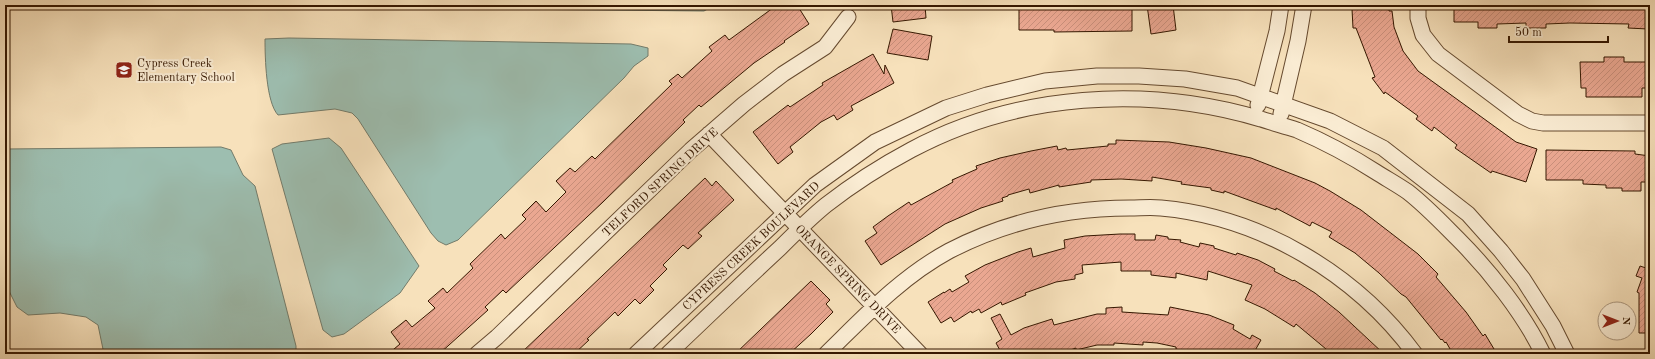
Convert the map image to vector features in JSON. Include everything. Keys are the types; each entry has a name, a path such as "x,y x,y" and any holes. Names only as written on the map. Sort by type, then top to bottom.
{"street":[{"path":"1255,118 1277,31 1281,5"},
{"path":"1278,124 1298,41 1304,5"},
{"path":"1418,5 1418,18 1423,35 1438,54 1518,114 1532,121 1543,122 1650,122"},
{"name":"TELFORD SPRING DRIVE","path":"477,354 709,134 744,104 783,74 825,47 848,17"},
{"name":"CYPRESS CREEK BOULEVARD","path":"636,354 815,185 875,142 946,108 1045,81 1097,76 1140,76 1193,81 1237,88 1330,121 1383,148 1468,214 1501,250 1523,279 1553,326 1567,354"},
{"name":"CYPRESS CREEK BOULEVARD","path":"668,354 825,205 869,174 949,132 990,117 1084,100 1123,98 1175,101 1236,112 1278,124 1334,147 1408,192 1440,220 1498,283 1518,312 1542,354"},
{"name":"ORANGE SPRING DRIVE","path":"709,134 920,354"},
{"path":"826,354 900,283 948,252 981,236 1020,222 1068,211 1112,208 1161,208 1204,215 1247,228 1286,246 1320,264 1349,285 1377,309 1404,339 1415,354"}],"shaded area":[{"path":"496,5 715,5 704,11 498,9"},
{"path":"289,38 631,44 648,48 648,56 634,66 624,78 458,240 446,245 438,241 431,233 358,119 352,113 335,109 278,115 274,109 269,90 266,68 265,39"},
{"path":"329,138 341,148 419,266 400,293 344,334 332,337 323,330 272,149 282,144"},
{"path":"221,147 231,150 243,175 255,186 296,346 296,354 104,354 98,325 86,317 60,313 28,315 17,307 5,283 5,149"}],"building":[{"path":"777,5 797,5 809,24 754,63 701,107 699,105 683,120 685,122 603,202 506,293 503,290 485,307 488,310 439,354 388,354 400,344 391,332 406,320 412,327 435,308 428,301 443,288 447,293 473,268 470,264 501,234 505,239 526,219 522,215 536,201 546,212 566,192 556,181 570,168 575,172 592,156 595,159 672,84 669,81 678,74 682,78 712,51 709,47 725,35 729,40"},
{"path":"891,5 925,5 926,18 893,22"},
{"path":"1019,5 1132,5 1132,31 1054,32 1054,30 1019,30"},
{"path":"1147,5 1173,5 1176,30 1151,34"},
{"path":"1454,5 1648,5 1648,29 1628,28 1629,24 1570,23 1546,24 1546,28 1526,28 1526,23 1497,24 1497,28 1478,28 1478,22 1454,22"},
{"path":"1389,6 1389,11 1392,11 1394,27 1403,51 1418,71 1516,142 1537,149 1526,182 1492,171 1491,173 1455,148 1457,145 1434,127 1432,131 1416,119 1418,116 1385,92 1384,94 1372,78 1375,77 1356,28 1353,28 1352,9"},
{"path":"893,29 932,36 928,60 887,53"},
{"path":"873,54 884,74 885,65 894,83 851,106 853,110 837,120 834,115 821,122 790,147 793,152 778,164 753,132 788,105 790,107 823,85 822,83"},
{"path":"1604,57 1624,57 1624,62 1648,62 1648,88 1642,88 1642,97 1586,97 1586,88 1581,88 1580,62 1604,62"},
{"path":"1116,140 1169,142 1251,158 1315,183 1330,191 1361,210 1418,254 1438,274 1436,277 1466,312 1483,336 1485,334 1497,354 1453,354 1446,342 1445,343 1442,339 1441,340 1406,297 1355,253 1329,237 1332,232 1312,222 1310,226 1276,208 1276,210 1224,191 1224,193 1211,190 1211,188 1181,184 1182,182 1152,177 1152,181 1121,179 1091,180 1091,182 1059,187 1059,185 1030,193 1029,189 1008,195 1002,198 1003,201 981,208 945,224 881,265 865,241 877,233 873,227 888,216 909,202 911,205 953,182 952,180 977,169 976,166 1000,158 1057,146 1058,150 1066,148 1067,150 1108,146 1108,144 1116,144"},
{"path":"1546,150 1635,151 1635,154 1650,156 1650,182 1641,182 1641,191 1622,191 1622,188 1606,188 1606,185 1583,184 1583,180 1546,180"},
{"path":"705,178 712,186 716,181 734,200 698,233 702,236 688,249 683,245 663,265 667,269 650,286 654,290 640,304 635,299 618,316 615,312 574,354 520,354"},
{"path":"1135,234 1135,240 1155,240 1156,235 1168,237 1168,239 1181,240 1180,242 1199,247 1200,243 1214,246 1214,248 1236,255 1237,253 1258,260 1275,269 1274,271 1293,281 1294,280 1315,293 1339,312 1384,354 1332,354 1296,324 1294,327 1265,309 1245,300 1252,285 1208,271 1207,280 1176,273 1176,278 1151,275 1151,271 1121,271 1121,262 1082,265 1083,273 1075,275 1075,279 1056,282 1025,293 1026,295 1002,305 1001,302 981,313 979,309 972,313 971,311 954,322 951,317 941,323 928,302 950,289 952,292 969,282 965,276 985,265 1018,252 1031,248 1033,257 1065,248 1064,240 1085,236"},
{"path":"1649,260 1650,333 1639,333 1639,293 1637,292 1642,278 1636,276 1640,266 1646,268"},
{"path":"811,281 830,300 826,304 833,312 811,334 789,354 735,354"},
{"path":"1122,307 1122,312 1168,315 1170,307 1209,315 1234,325 1233,329 1250,339 1252,335 1261,340 1253,354 1197,354 1176,349 1176,347 1143,342 1143,345 1114,343 1114,345 1097,345 1076,350 1076,348 1059,354 1002,354 996,343 1002,339 991,318 1000,314 1011,335 1024,328 1052,319 1054,325 1097,314 1106,314 1106,308"}],"place":[{"name":"Cypress Creek Elementary School","path":"124,70"}]}
